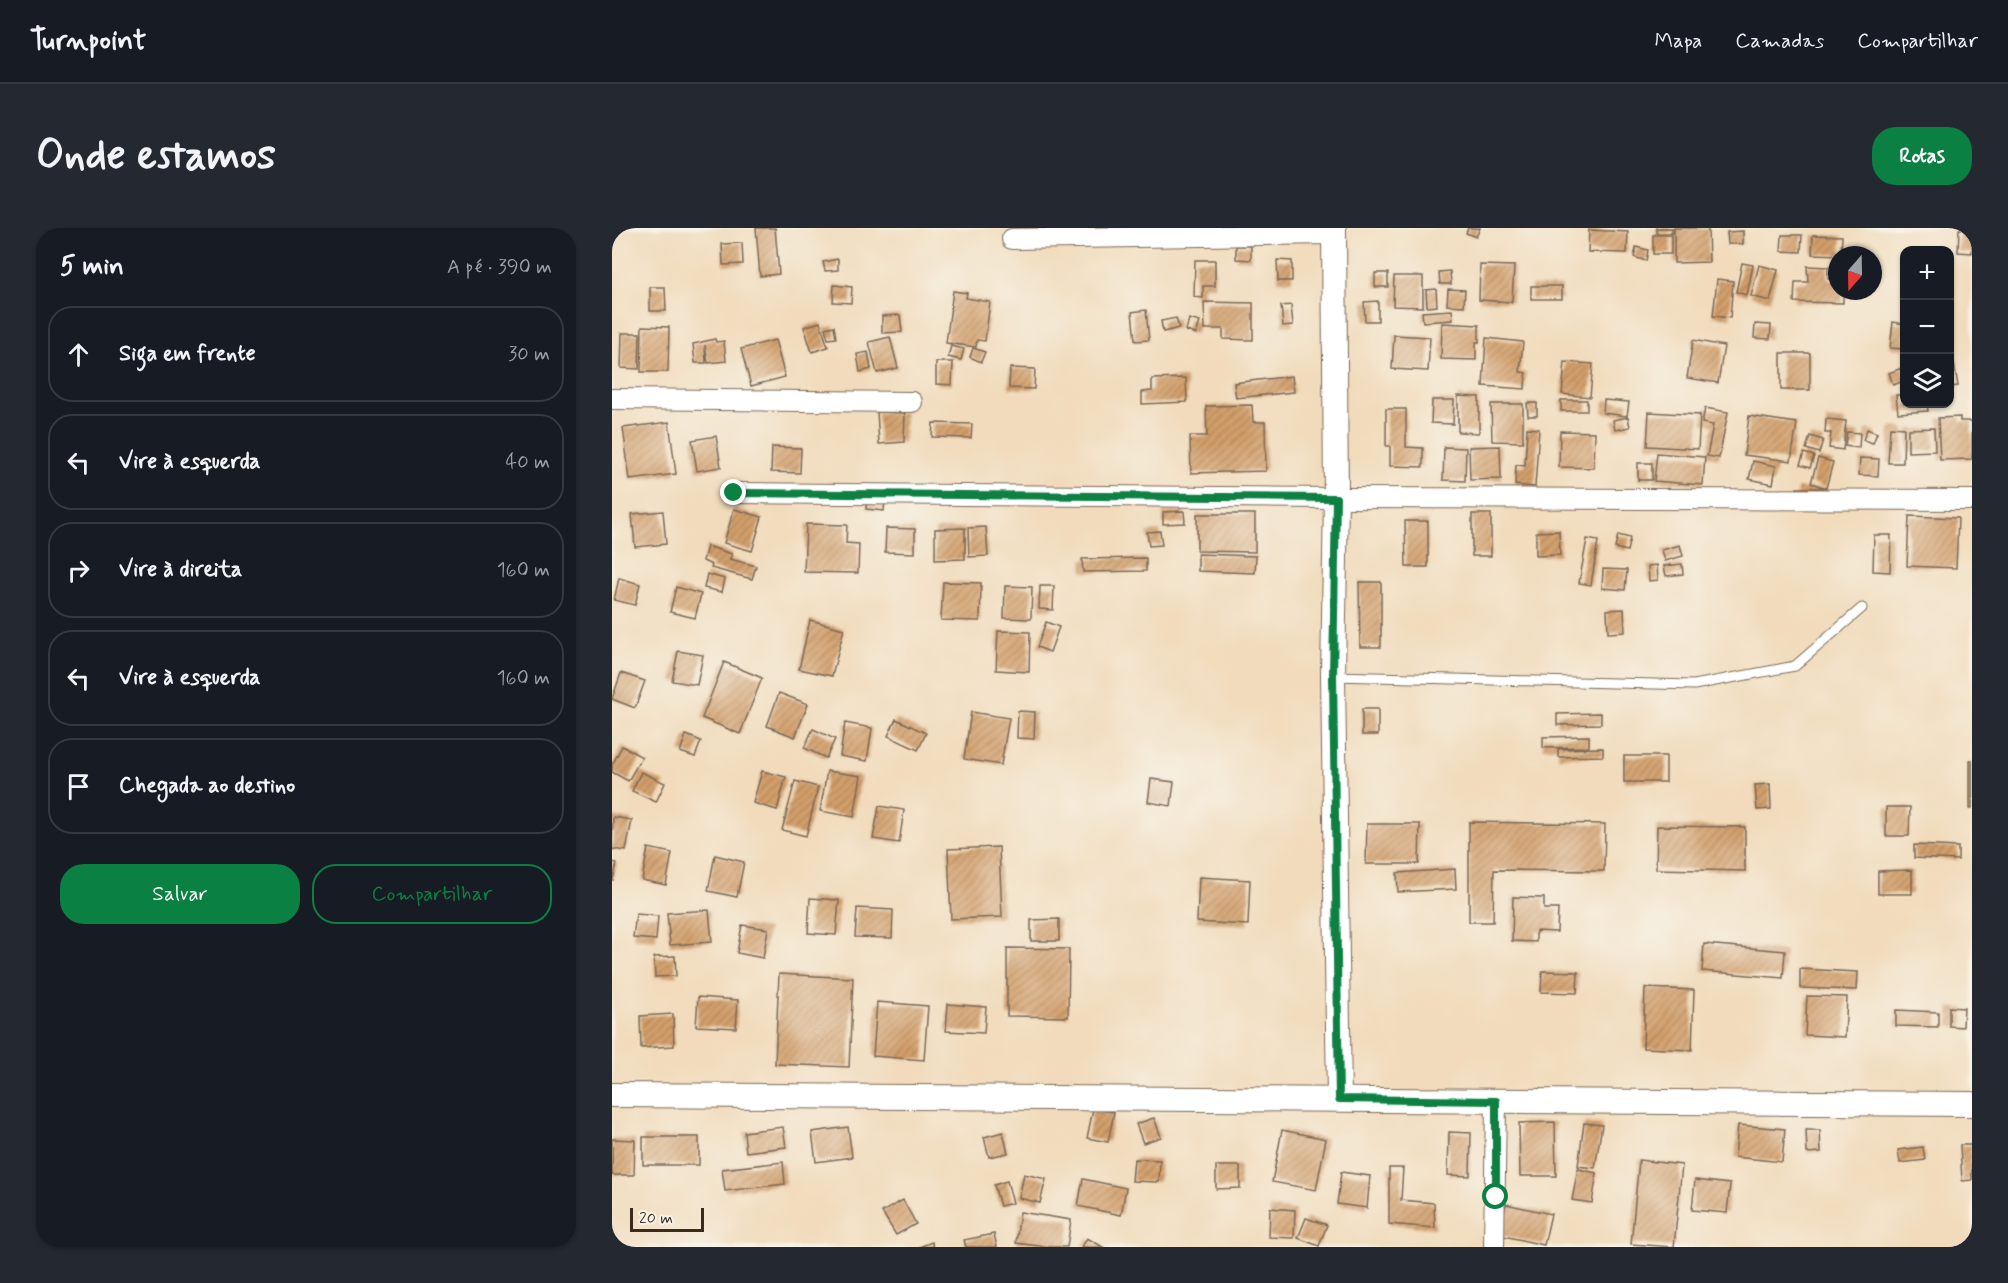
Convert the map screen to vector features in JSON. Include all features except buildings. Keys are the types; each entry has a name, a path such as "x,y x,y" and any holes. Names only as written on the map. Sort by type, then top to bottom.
{"street":[{"path":"1012,239 1334,231 1336,498 1333,676 1339,1099"},
{"path":"612,399 912,402"},
{"path":"734,493 1972,500"},
{"path":"612,1095 1972,1104"},
{"path":"1494,1247 1496,1101"}],"lane":[{"path":"1333,676 1694,685 1795,666 1862,608"}],"route":[{"path":"734,493 1336,498 1333,676 1339,1099 1496,1101 1496,1197"}]}
